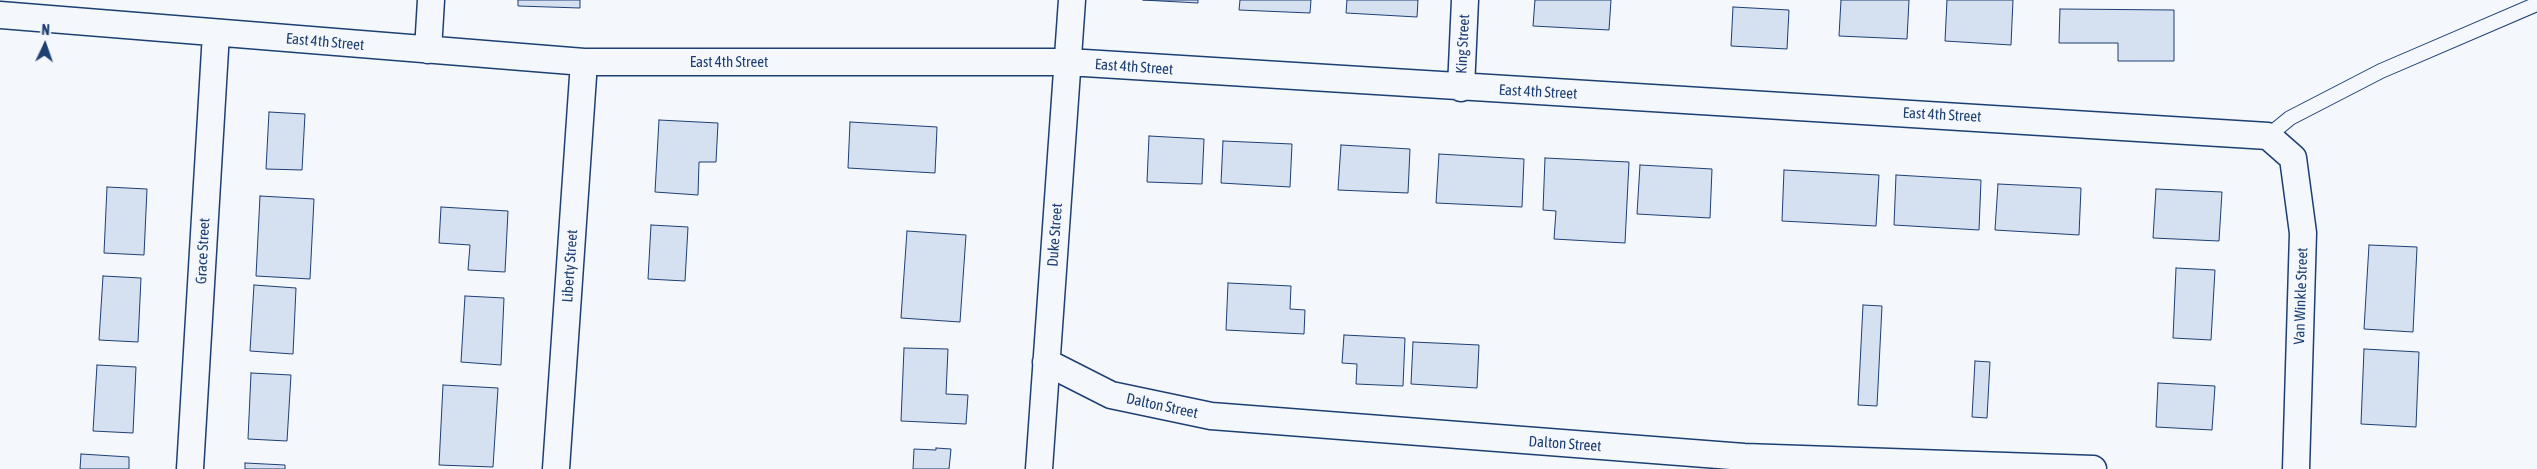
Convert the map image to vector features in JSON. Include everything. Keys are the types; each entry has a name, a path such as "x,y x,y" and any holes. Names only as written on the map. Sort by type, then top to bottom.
{"street":[{"path":"428,50 431,0"},
{"name":"Duke Street","path":"1039,469 1072,0"},
{"name":"King Street","path":"1461,88 1465,0"},
{"name":"East 4th Street","path":"0,15 584,62 1068,62 1461,88 2018,119 2268,136"},
{"name":"Grace Street","path":"190,469 216,33"},
{"name":"Liberty Street","path":"556,469 584,62"},
{"name":"Van Winkle Street","path":"2268,136 2293,158 2303,233 2296,469"},
{"name":"Dalton Street","path":"1046,362 1111,395 1211,416 1744,458 2093,469"}],"lane":[{"path":"2268,136 2290,118 2381,71 2537,4"}],"building":[{"path":"518,0 580,0 580,8 518,6"},
{"path":"1143,0 1198,0 1198,3"},
{"path":"1240,0 1311,0 1310,13 1239,10"},
{"path":"1347,0 1418,0 1417,17 1346,13"},
{"path":"1535,0 1611,0 1609,30 1533,26"},
{"path":"1841,0 1909,0 1907,39 1839,36"},
{"path":"1947,0 2013,0 2011,45 1945,41"},
{"path":"1733,7 1789,10 1787,49 1731,46"},
{"path":"2060,9 2174,10 2174,61 2118,61 2118,43 2059,43"},
{"path":"269,112 305,114 302,170 266,169"},
{"path":"659,120 718,123 716,162 699,162 698,195 655,192"},
{"path":"850,122 937,127 935,173 848,168"},
{"path":"1149,136 1204,139 1202,184 1147,182"},
{"path":"1223,141 1292,144 1290,187 1221,183"},
{"path":"1341,145 1410,149 1408,193 1338,190"},
{"path":"1439,154 1524,159 1522,207 1436,203"},
{"path":"1545,158 1629,162 1625,243 1554,239 1556,211 1543,210"},
{"path":"1640,165 1712,169 1710,218 1637,214"},
{"path":"1784,170 1879,175 1876,226 1782,221"},
{"path":"1896,175 1981,180 1979,230 1894,225"},
{"path":"1998,184 2081,188 2079,235 1995,230"},
{"path":"107,187 147,189 144,255 104,253"},
{"path":"2156,189 2222,192 2219,241 2153,238"},
{"path":"260,196 314,199 310,279 256,276"},
{"path":"441,207 508,211 505,272 468,270 470,245 439,243"},
{"path":"651,225 688,227 685,281 648,279"},
{"path":"907,231 966,235 960,322 901,318"},
{"path":"2369,245 2417,247 2413,332 2364,329"},
{"path":"2176,268 2215,270 2211,340 2173,338"},
{"path":"103,276 141,278 138,342 99,340"},
{"path":"1228,283 1291,286 1290,309 1305,310 1304,334 1226,330"},
{"path":"254,285 296,288 293,354 250,351"},
{"path":"465,296 504,298 501,365 461,362"},
{"path":"1863,305 1882,306 1877,406 1858,405"},
{"path":"1344,335 1405,338 1403,386 1356,384 1357,364 1342,363"},
{"path":"1413,342 1479,345 1477,388 1411,384"},
{"path":"904,348 948,349 946,394 968,395 966,424 901,421"},
{"path":"2364,349 2419,352 2416,427 2361,424"},
{"path":"1975,361 1990,362 1987,418 1972,417"},
{"path":"97,365 136,367 133,433 93,431"},
{"path":"251,373 291,375 287,441 248,439"},
{"path":"2158,383 2215,386 2212,430 2156,427"},
{"path":"443,385 498,388 493,467 439,465"},
{"path":"936,448 951,449 949,469 913,469 914,449 936,450"},
{"path":"81,454 129,457 129,469 80,469"},
{"path":"245,463 285,465 285,469 245,469"}]}
